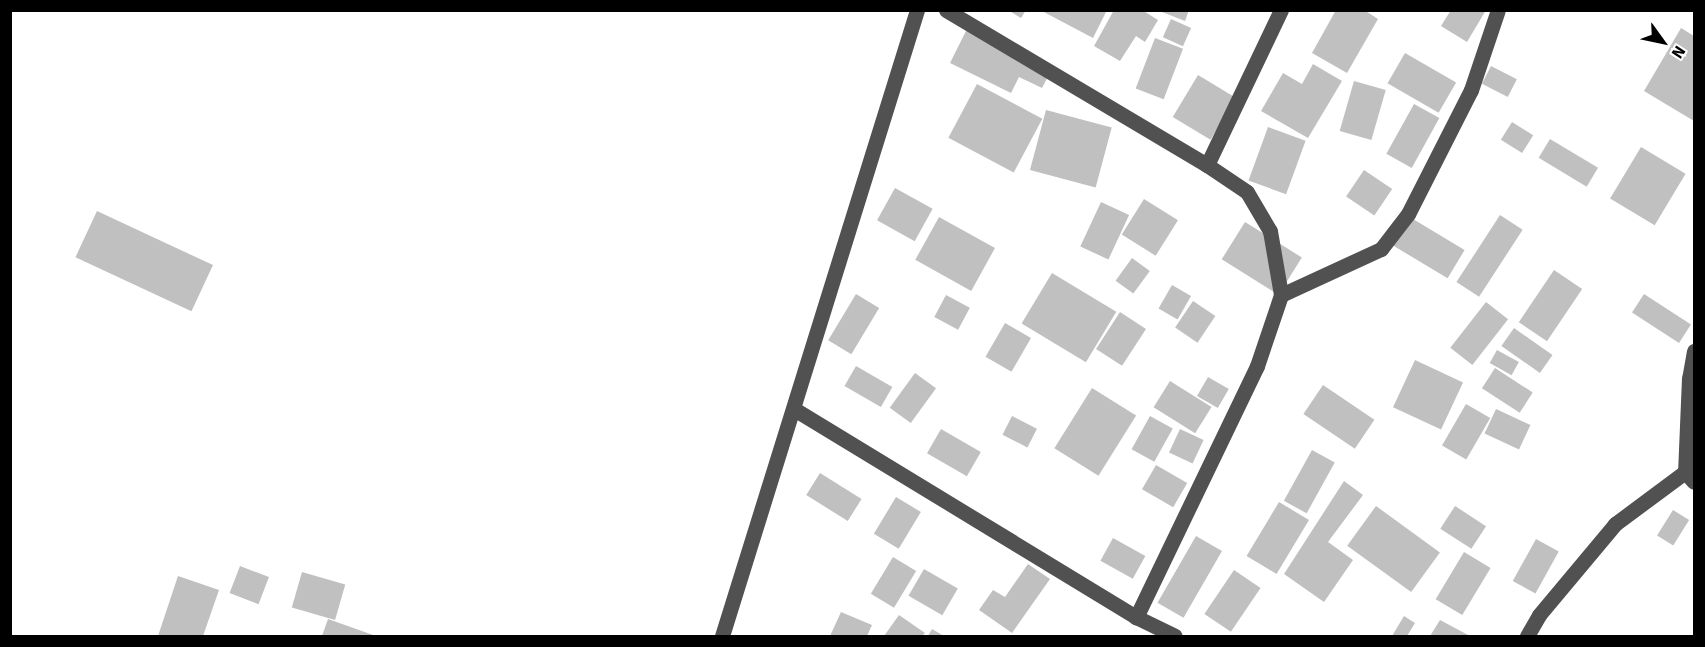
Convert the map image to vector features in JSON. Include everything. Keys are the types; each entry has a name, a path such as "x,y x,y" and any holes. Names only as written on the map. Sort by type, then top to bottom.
{"street":[{"path":"722,636 917,10"},
{"path":"946,10 1208,165 1246,192 1270,231 1281,295 1257,366 1136,617"},
{"path":"1208,165 1281,10"},
{"path":"1281,295 1381,249 1408,214 1471,90 1498,10"},
{"path":"1527,636 1539,615 1615,524 1690,477 1689,378 1695,351"},
{"path":"794,409 1136,617 1175,636"}],"building":[{"path":"1008,10 1026,10 1021,18"},
{"path":"1040,10 1107,10 1093,38"},
{"path":"1114,10 1142,10 1158,20 1145,42 1136,36 1120,61 1094,46"},
{"path":"1157,10 1189,10 1185,21"},
{"path":"1336,10 1364,10 1378,19 1347,73 1312,53"},
{"path":"1451,10 1486,10 1467,42 1441,26"},
{"path":"1171,19 1191,28 1183,46 1163,37"},
{"path":"968,27 1053,67 1042,88 1019,77 1011,93 950,63"},
{"path":"1681,28 1694,36 1694,121 1644,91"},
{"path":"1155,38 1183,49 1164,99 1136,88"},
{"path":"1405,53 1456,82 1439,113 1388,83"},
{"path":"1313,64 1342,81 1308,138 1261,111 1283,73 1302,84"},
{"path":"1491,66 1517,79 1508,97 1482,84"},
{"path":"1198,75 1236,98 1210,140 1173,117"},
{"path":"1354,81 1386,90 1371,140 1340,131"},
{"path":"977,84 1042,119 1014,173 948,138"},
{"path":"1414,104 1439,118 1412,168 1386,154"},
{"path":"1046,110 1112,128 1096,187 1030,170"},
{"path":"1512,122 1533,135 1522,153 1501,140"},
{"path":"1268,127 1306,141 1286,194 1249,181"},
{"path":"1550,139 1598,168 1587,187 1539,158"},
{"path":"1641,147 1686,174 1655,225 1610,198"},
{"path":"1364,170 1392,189 1374,216 1346,197"},
{"path":"895,188 933,209 915,241 877,220"},
{"path":"1144,199 1178,220 1156,256 1122,235"},
{"path":"1101,202 1129,215 1108,260 1080,246"},
{"path":"97,211 213,265 191,311 75,257"},
{"path":"1500,215 1523,230 1479,297 1456,282"},
{"path":"1408,216 1465,250 1448,278 1391,244"},
{"path":"939,217 995,248 971,291 915,260"},
{"path":"1245,222 1302,258 1279,295 1222,259"},
{"path":"1132,258 1150,271 1133,294 1116,281"},
{"path":"1554,270 1582,289 1547,341 1519,322"},
{"path":"1052,273 1116,312 1086,362 1022,324"},
{"path":"1172,285 1191,296 1178,319 1158,308"},
{"path":"856,294 879,308 851,354 828,340"},
{"path":"1644,294 1691,324 1679,343 1632,312"},
{"path":"946,295 970,308 958,330 934,317"},
{"path":"1193,301 1215,316 1197,343 1175,328"},
{"path":"1486,302 1508,319 1472,365 1450,348"},
{"path":"1120,312 1146,329 1122,366 1096,349"},
{"path":"1005,323 1031,338 1011,372 986,357"},
{"path":"1514,328 1553,355 1540,373 1501,346"},
{"path":"1497,350 1519,362 1512,375 1490,363"},
{"path":"1415,360 1463,382 1441,430 1393,407"},
{"path":"856,366 892,387 881,407 844,386"},
{"path":"1495,368 1533,393 1520,413 1482,388"},
{"path":"915,373 936,388 911,423 890,408"},
{"path":"1208,377 1229,389 1218,408 1197,396"},
{"path":"1170,381 1212,407 1195,433 1154,407"},
{"path":"1323,385 1374,420 1355,449 1303,414"},
{"path":"1092,388 1136,416 1098,476 1054,448"},
{"path":"1466,404 1490,418 1466,460 1442,446"},
{"path":"1496,409 1530,425 1519,450 1485,433"},
{"path":"1012,416 1037,429 1027,447 1002,435"},
{"path":"1150,416 1173,429 1154,462 1132,449"},
{"path":"941,429 981,452 967,476 927,453"},
{"path":"1180,429 1204,440 1193,464 1169,453"},
{"path":"1312,450 1335,463 1307,513 1284,501"},
{"path":"1156,465 1187,483 1173,507 1142,489"},
{"path":"820,473 862,499 848,521 806,495"},
{"path":"1344,481 1363,495 1328,542 1353,560 1324,602 1284,574"},
{"path":"896,497 921,512 899,549 874,534"},
{"path":"1279,502 1309,520 1277,574 1247,556"},
{"path":"1376,506 1440,552 1411,592 1347,546"},
{"path":"1455,506 1486,526 1471,549 1440,529"},
{"path":"1673,510 1689,520 1673,546 1657,535"},
{"path":"1196,536 1222,551 1183,618 1158,603"},
{"path":"1113,538 1145,556 1133,579 1100,561"},
{"path":"1536,539 1559,552 1535,594 1513,581"},
{"path":"1464,552 1491,568 1462,615 1436,599"},
{"path":"893,557 916,571 894,608 871,594"},
{"path":"1028,564 1050,579 1012,633 979,610 993,590 1005,597"},
{"path":"240,566 269,577 259,604 230,593"},
{"path":"924,569 958,588 942,615 908,596"},
{"path":"1234,570 1261,588 1231,632 1204,614"},
{"path":"302,572 345,584 335,620 292,608"},
{"path":"178,576 219,590 203,636 158,636"},
{"path":"841,612 872,625 867,636 830,636"},
{"path":"899,615 925,633 922,636 884,636"},
{"path":"1404,616 1415,623 1407,636 1392,636"},
{"path":"328,619 376,636 322,636"},
{"path":"1440,620 1470,636 1430,636"},
{"path":"932,629 944,636 928,636"}]}
